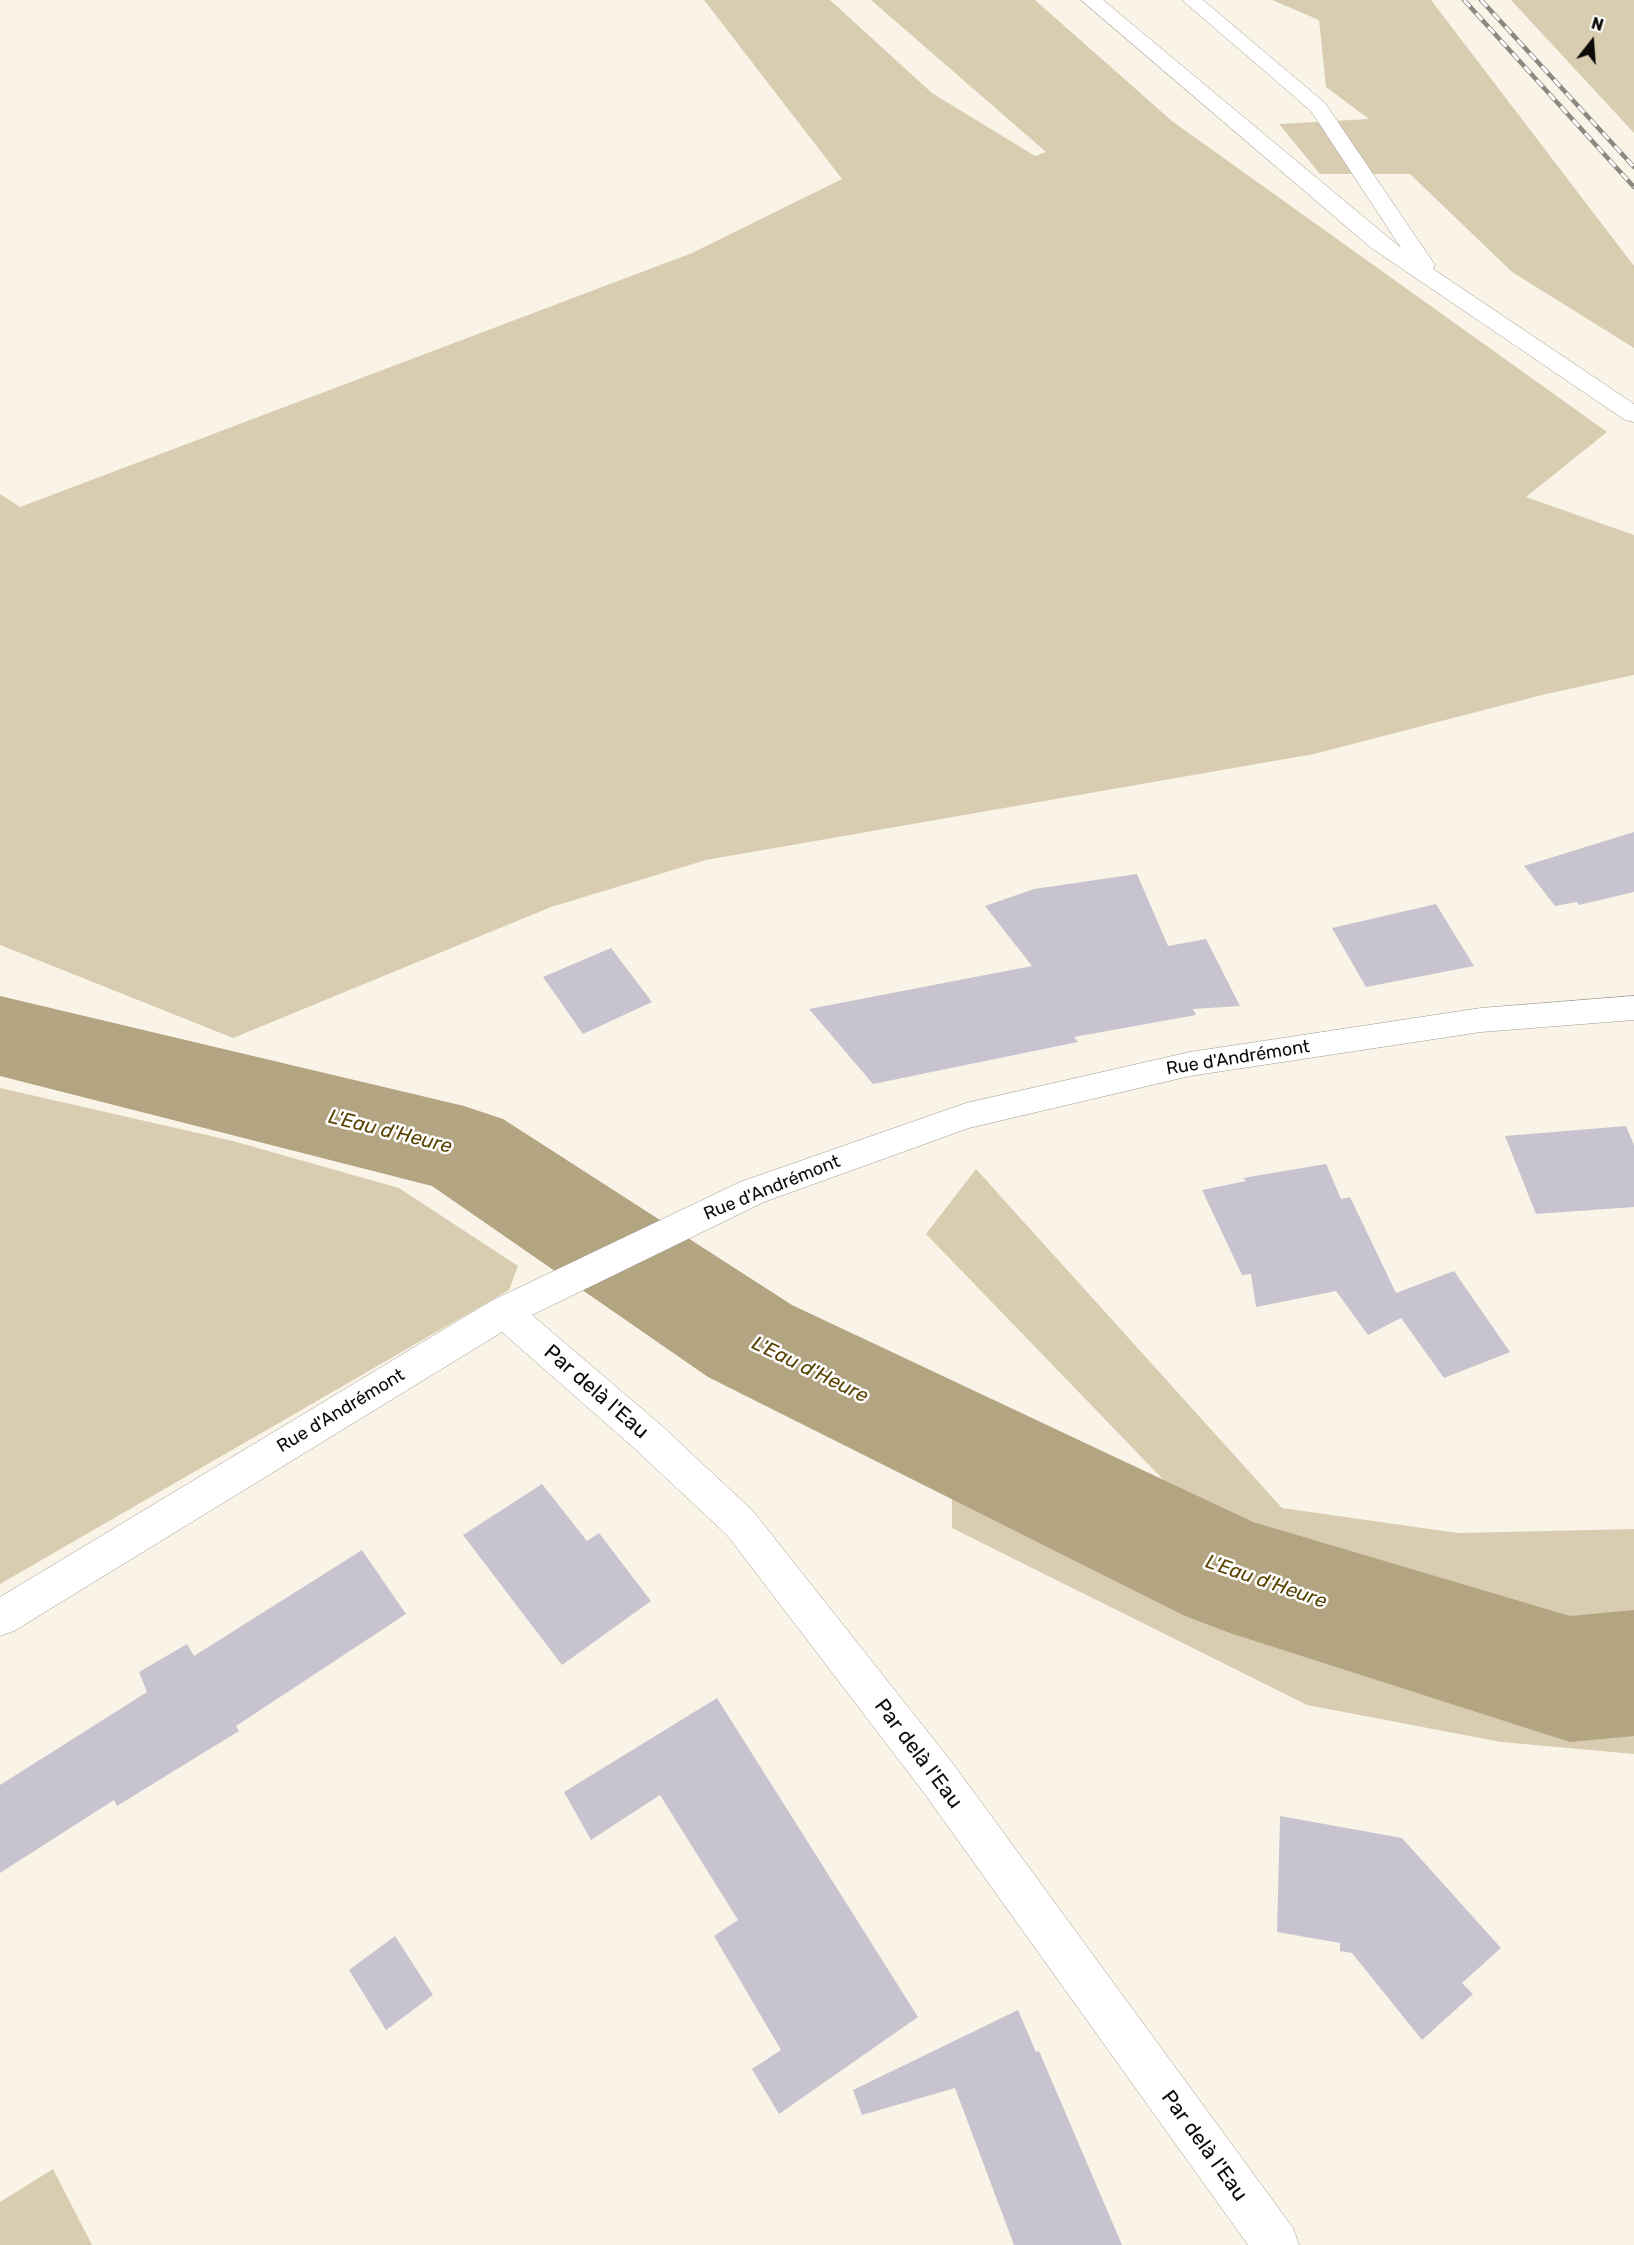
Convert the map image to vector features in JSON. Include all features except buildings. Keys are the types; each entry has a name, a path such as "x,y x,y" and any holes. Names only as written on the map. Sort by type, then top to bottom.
{"street":[{"path":"1091,0 1378,242 1634,415"},
{"path":"1192,0 1318,107 1433,279"},
{"name":"Rue d'Andrémont","path":"0,1618 518,1304 752,1192 966,1116 1190,1064 1481,1020 1634,1008"},
{"name":"Par delà l'Eau","path":"518,1304 648,1437 740,1523 939,1779 1276,2245"}],"shaded area":[{"path":"704,0 830,0 932,93 1035,156 1046,152 871,0 1035,0 1172,121 1607,432 1526,497 1634,535 1634,675 1546,694 1314,754 706,860 551,907 233,1038 0,945 0,494 20,507 692,253 842,179"},
{"path":"1272,0 1431,0 1634,266 1634,348 1512,272 1410,174 1320,174 1279,124 1369,119 1326,87 1319,20"},
{"path":"1511,0 1634,0 1634,133"},
{"path":"0,1088 233,1141 399,1188 518,1266 509,1290 0,1584"},
{"path":"976,1169 1282,1508 1458,1533 1634,1529 1634,1635 1541,1637 1235,1554 926,1234"},
{"path":"952,1491 1363,1660 1634,1686 1634,1754 1501,1742 1307,1705 952,1528"},
{"path":"53,2169 92,2245 0,2245 0,2202"}],"waterway":[{"name":"L'Eau d'Heure","path":"0,1036 464,1150 750,1341 1230,1574 1570,1679 1634,1673"}],"railway":[{"path":"1464,0 1634,187"},
{"path":"1481,0 1634,167"}]}
